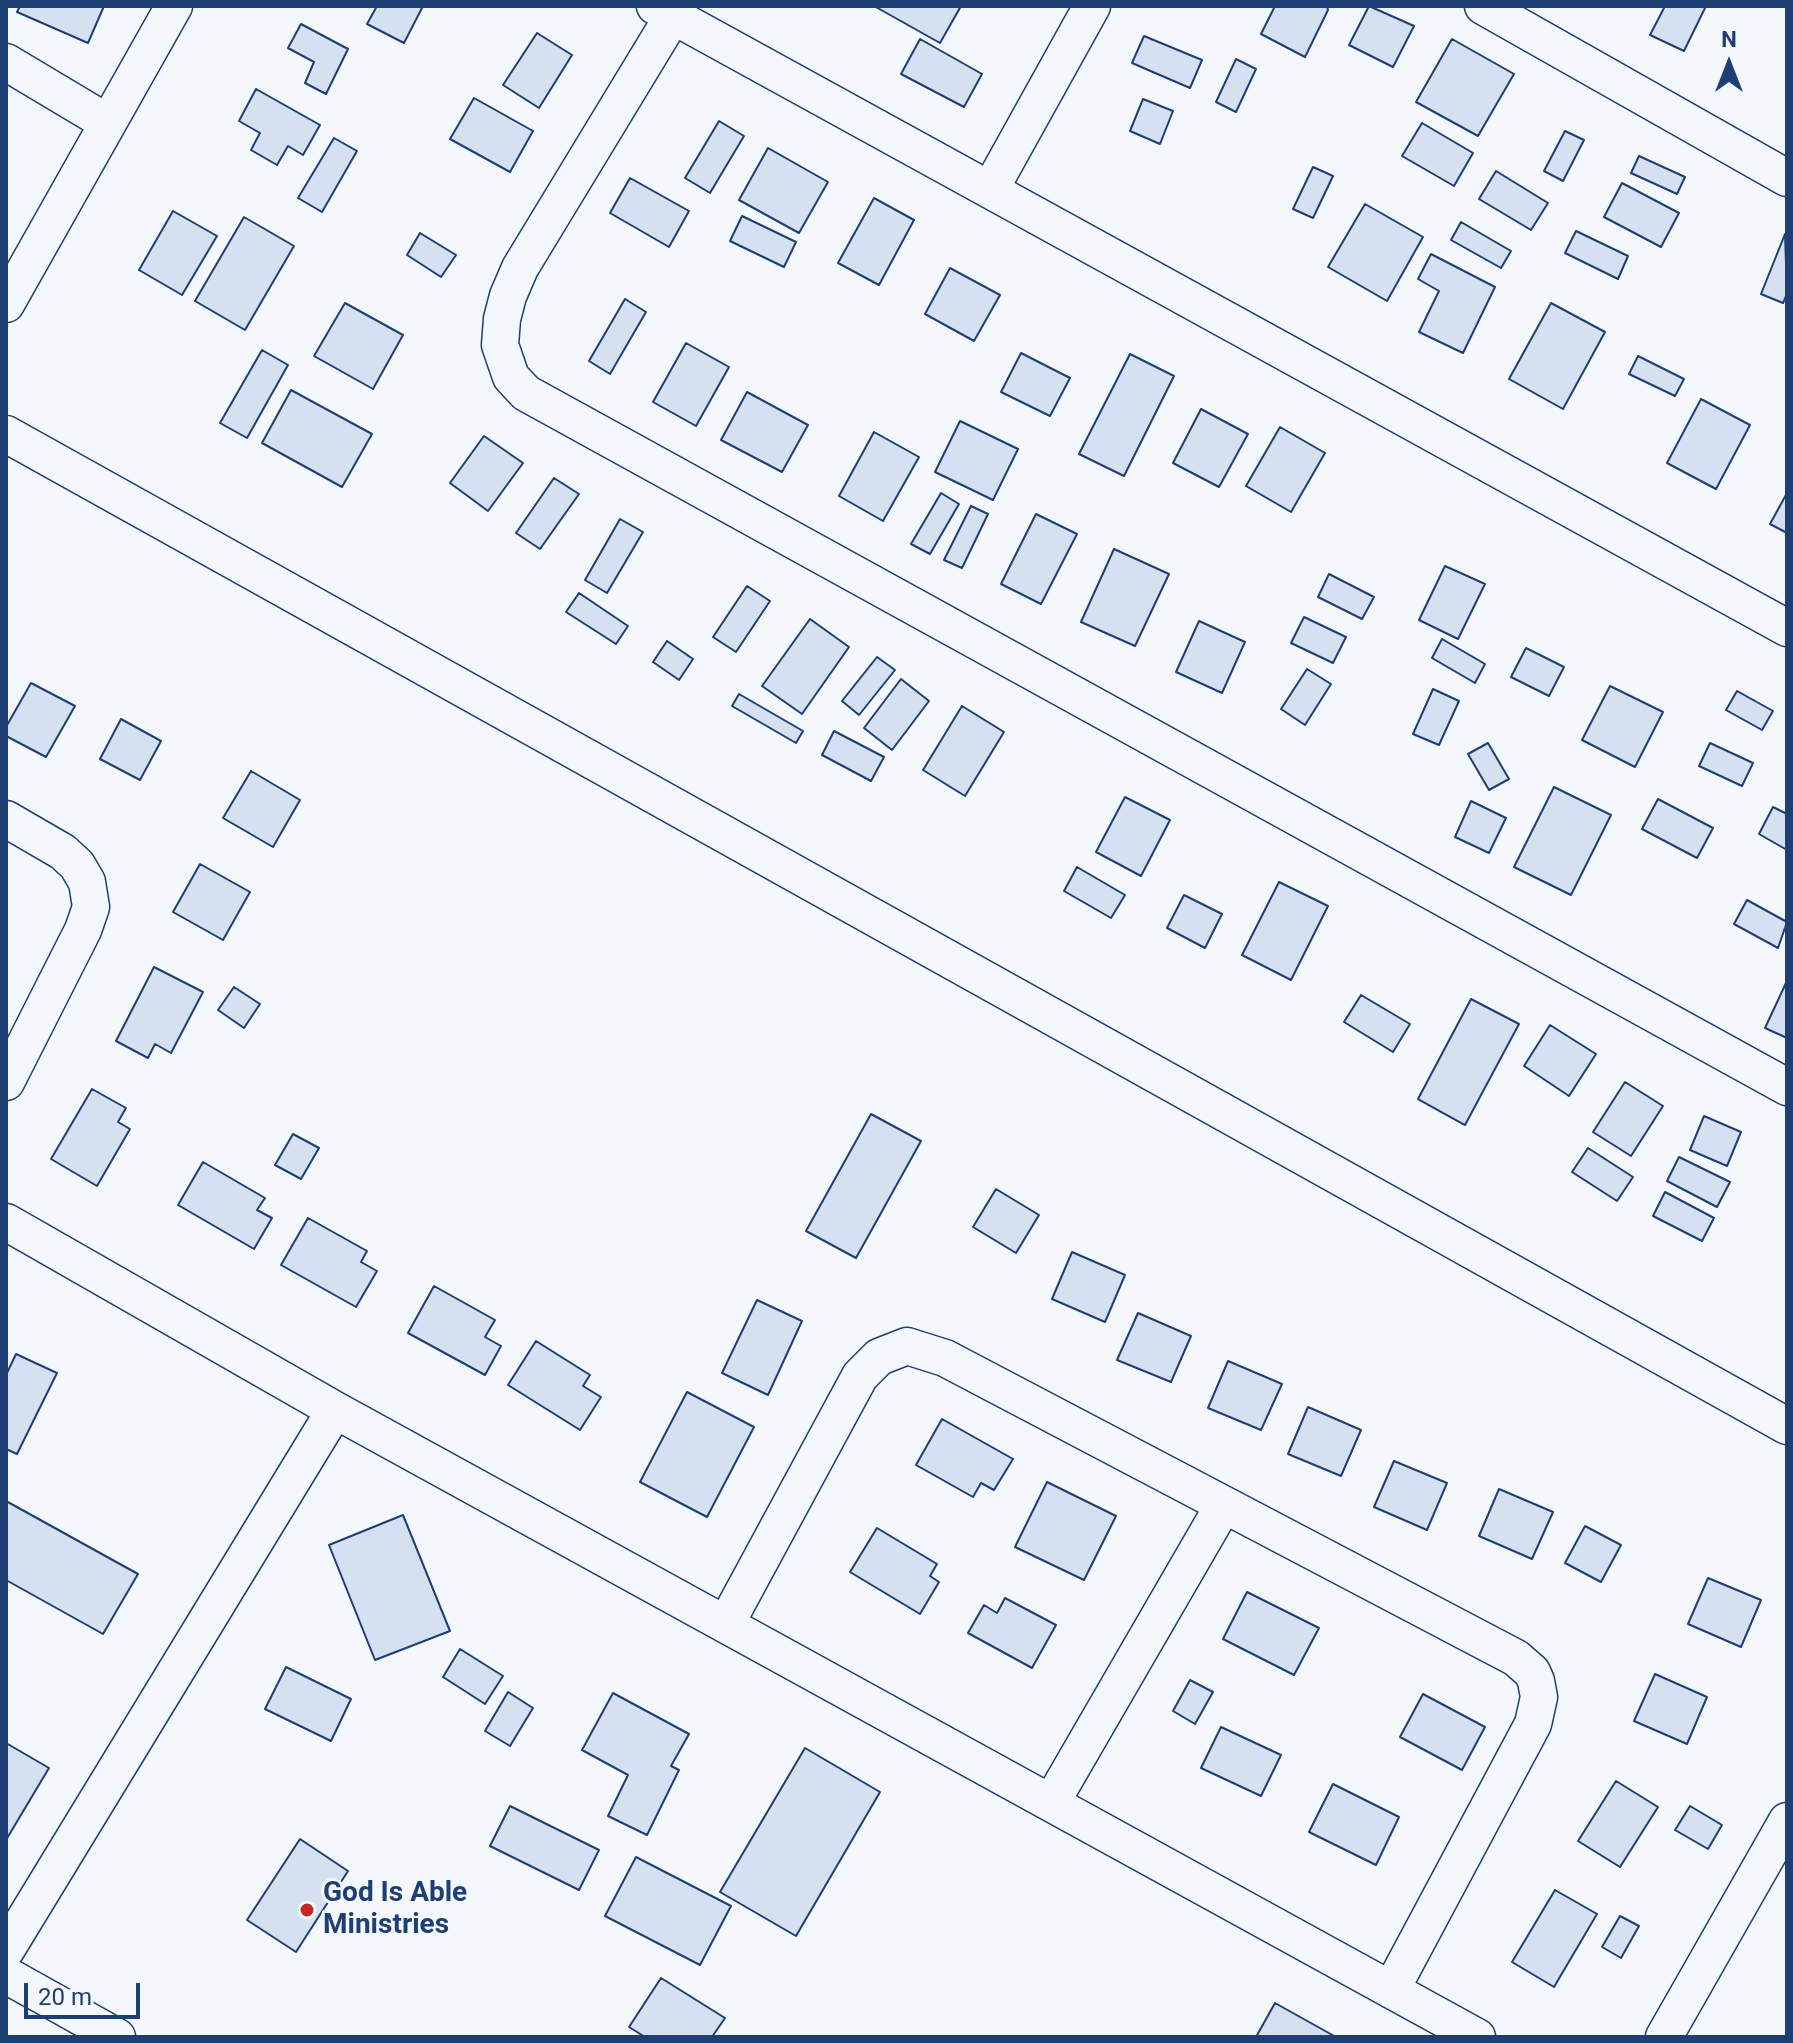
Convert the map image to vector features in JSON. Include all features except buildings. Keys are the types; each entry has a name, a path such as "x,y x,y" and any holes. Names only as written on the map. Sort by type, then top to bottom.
{"street":[{"path":"6,304 174,6"},
{"path":"991,188 1092,6"},
{"path":"1483,6 1787,178"},
{"path":"1787,628 669,9 520,268 502,319 500,345 511,377 526,393 1787,1087"},
{"path":"6,62 108,123"},
{"path":"6,434 1787,1426"},
{"path":"6,819 63,852 77,865 87,882 91,907 83,930 6,1082"},
{"path":"6,1222 335,1410 727,1622 1477,2037"},
{"path":"727,1622 860,1376 879,1357 894,1348 907,1346 945,1358 1516,1658 1532,1672 1536,1681 1539,1697 1533,1724 1391,1990"},
{"path":"6,1950 335,1410"},
{"path":"1051,1803 1223,1506"},
{"path":"1664,2037 1787,1821"},
{"path":"6,1975 117,2037"}],"place":[{"name":"God Is Able Ministries","path":"307,1910"}]}
